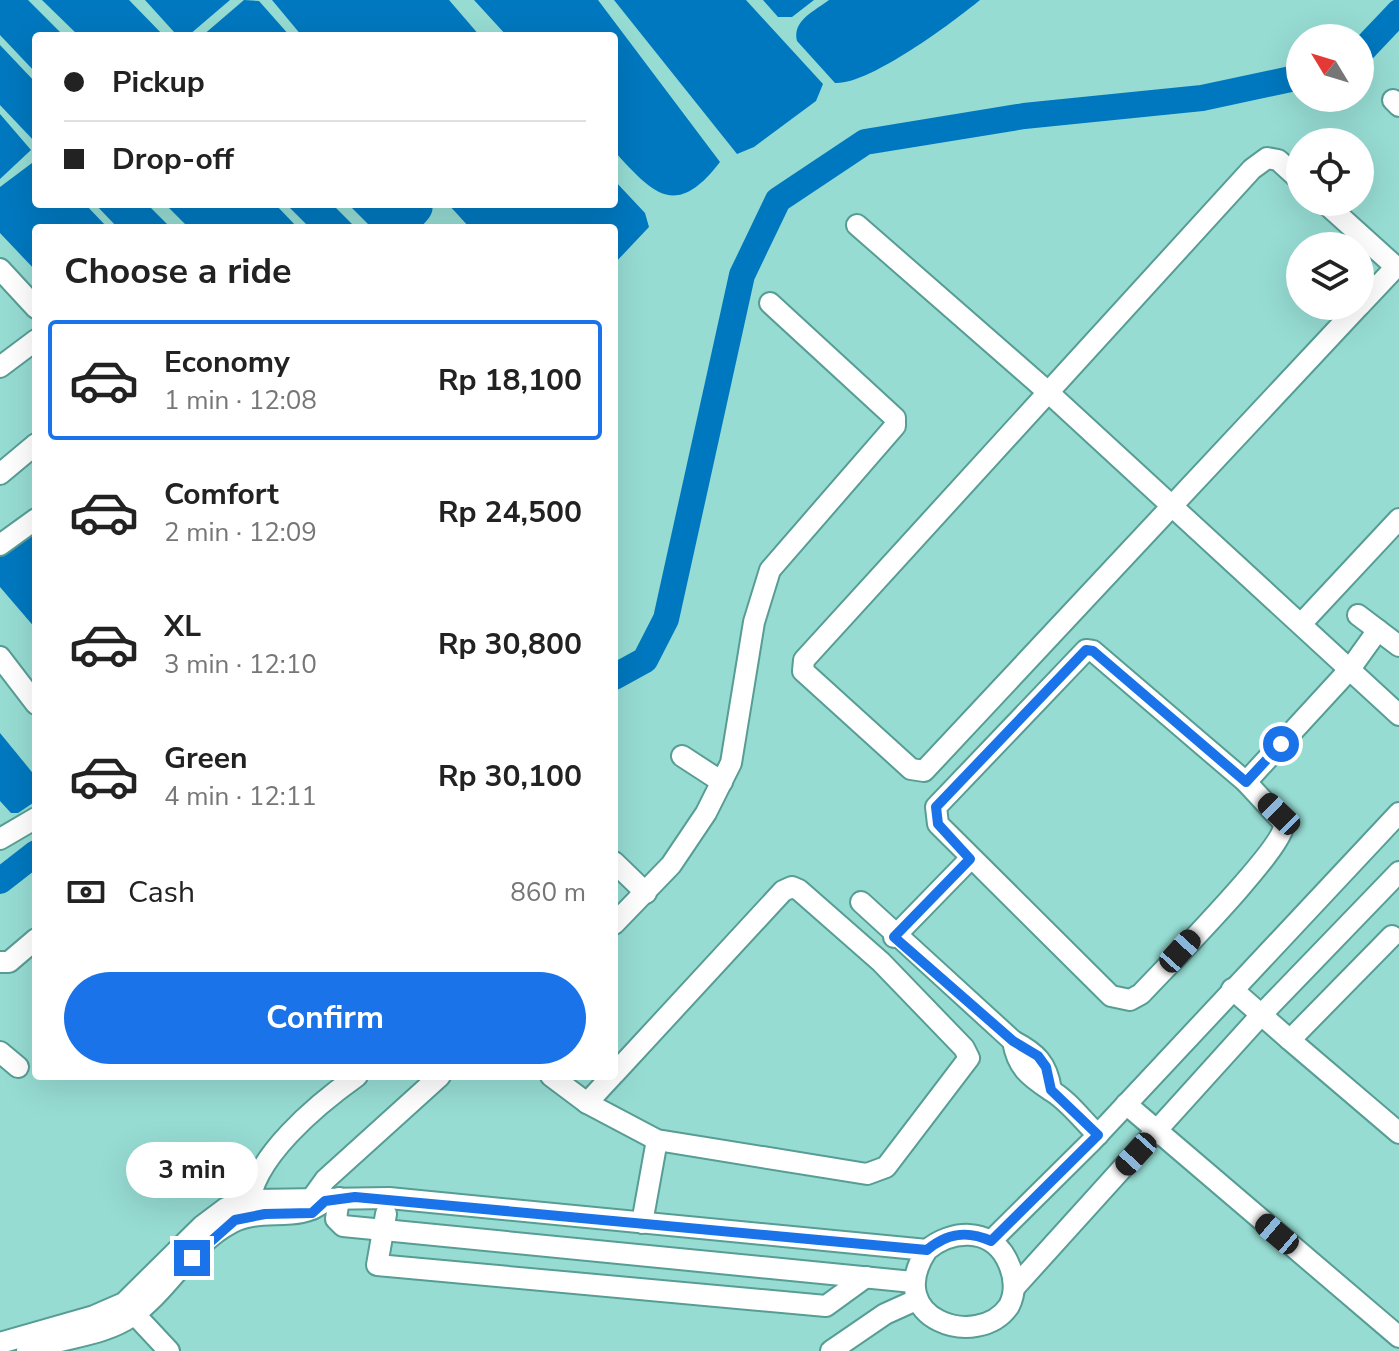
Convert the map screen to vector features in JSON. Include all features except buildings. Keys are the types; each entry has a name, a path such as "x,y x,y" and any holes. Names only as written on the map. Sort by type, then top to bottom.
{"street":[{"path":"1286,167 1278,160 1267,158 1252,169 802,662 803,671 911,769 924,771 1347,320"},
{"path":"1339,216 1397,269 1374,292"},
{"path":"857,225 1172,504 1399,715"},
{"path":"0,269 32,304"},
{"path":"618,920 646,893 689,839 722,782 737,737 754,622 767,576 895,423 770,303"},
{"path":"0,367 32,343"},
{"path":"0,474 32,447"},
{"path":"1301,624 1399,519"},
{"path":"0,545 32,522"},
{"path":"1358,615 1399,646"},
{"path":"1246,782 1350,669 1378,630"},
{"path":"1084,650 1093,651 1246,782 1279,814 1284,823 1284,834 1151,982 1130,1000 1111,996 970,859 938,824 936,807 1084,650"},
{"path":"0,657 32,699"},
{"path":"682,756 722,782"},
{"path":"991,1241 1098,1135 1399,813"},
{"path":"0,839 32,820"},
{"path":"894,937 970,859"},
{"path":"618,866 646,893"},
{"path":"955,1337 977,1333 1003,1317 1014,1288 1261,1015 1399,872"},
{"path":"556,1080 587,1103 657,1140 873,1173 886,1167 967,1062 968,1055 881,962 809,897 792,887 783,891 618,1070"},
{"path":"861,902 894,937 1013,1041 1043,1061 1051,1090 1098,1135"},
{"path":"1290,1040 1392,936"},
{"path":"0,962 9,962 32,942"},
{"path":"1232,989 1399,1133"},
{"path":"0,1052 18,1067"},
{"path":"250,1209 258,1176 277,1148 352,1080"},
{"path":"322,1203 345,1161 436,1080"},
{"path":"587,1103 608,1080"},
{"path":"1126,1104 1399,1337"},
{"path":"642,1223 657,1140"},
{"path":"389,1198 377,1265 826,1306 866,1277"},
{"path":"10,1340 97,1333 130,1308 186,1253 250,1209 389,1198 927,1250"},
{"path":"322,1203 340,1225 866,1277 914,1291"},
{"path":"672,1292 677,1227"},
{"path":"980,1349 937,1328 924,1316 914,1291 917,1265 927,1250 950,1236 978,1236 991,1241 1004,1254 1012,1270 1014,1288"},
{"path":"831,1351 914,1291"},
{"path":"130,1308 169,1351"}],"water":[{"path":"0,0 28,0 60,32 32,32 32,69 0,35"},
{"path":"42,0 129,0 160,32 75,32"},
{"path":"145,0 230,0 193,32 174,32"},
{"path":"244,0 259,1 286,32 207,32"},
{"path":"272,0 449,0 477,32 299,32"},
{"path":"474,0 598,0 720,162 690,191 677,195 664,194 652,188 618,155 618,32 503,32"},
{"path":"614,0 746,0 823,84 816,101 754,147 737,154"},
{"path":"763,0 814,0 792,17 778,17"},
{"path":"829,0 980,0 888,64 850,81 835,83 797,41 796,34 801,22"},
{"path":"0,45 32,79 32,139 0,105"},
{"path":"0,114 31,150 0,179"},
{"path":"32,163 32,208 89,208 104,224 32,224 32,267 0,233 0,187"},
{"path":"618,184 645,213 649,227 618,260 618,224 466,224 452,208 618,208"},
{"path":"99,208 151,208 167,224 114,224"},
{"path":"169,208 279,208 294,224 185,224"},
{"path":"290,208 336,208 352,224 306,224"},
{"path":"352,208 433,208 423,224 368,224"},
{"path":"32,532 32,624 0,587 0,555"},
{"path":"0,733 32,772 32,804 18,813 11,813 0,801"}],"waterway":[{"path":"1374,38 1399,12"},
{"path":"618,675 645,660 666,619 742,275 778,200 865,142 1024,116 1202,98 1286,80"},
{"path":"0,881 32,856"}],"route":[{"path":"192,1258 235,1220 265,1214 312,1213 325,1201 355,1197 927,1250 937,1241 964,1234 991,1241 1026,1210 1098,1135 1051,1090 1049,1074 1038,1056 1013,1041 894,937 970,859 938,824 934,815 936,807 1086,650 1093,651 1246,782 1281,744"}]}
